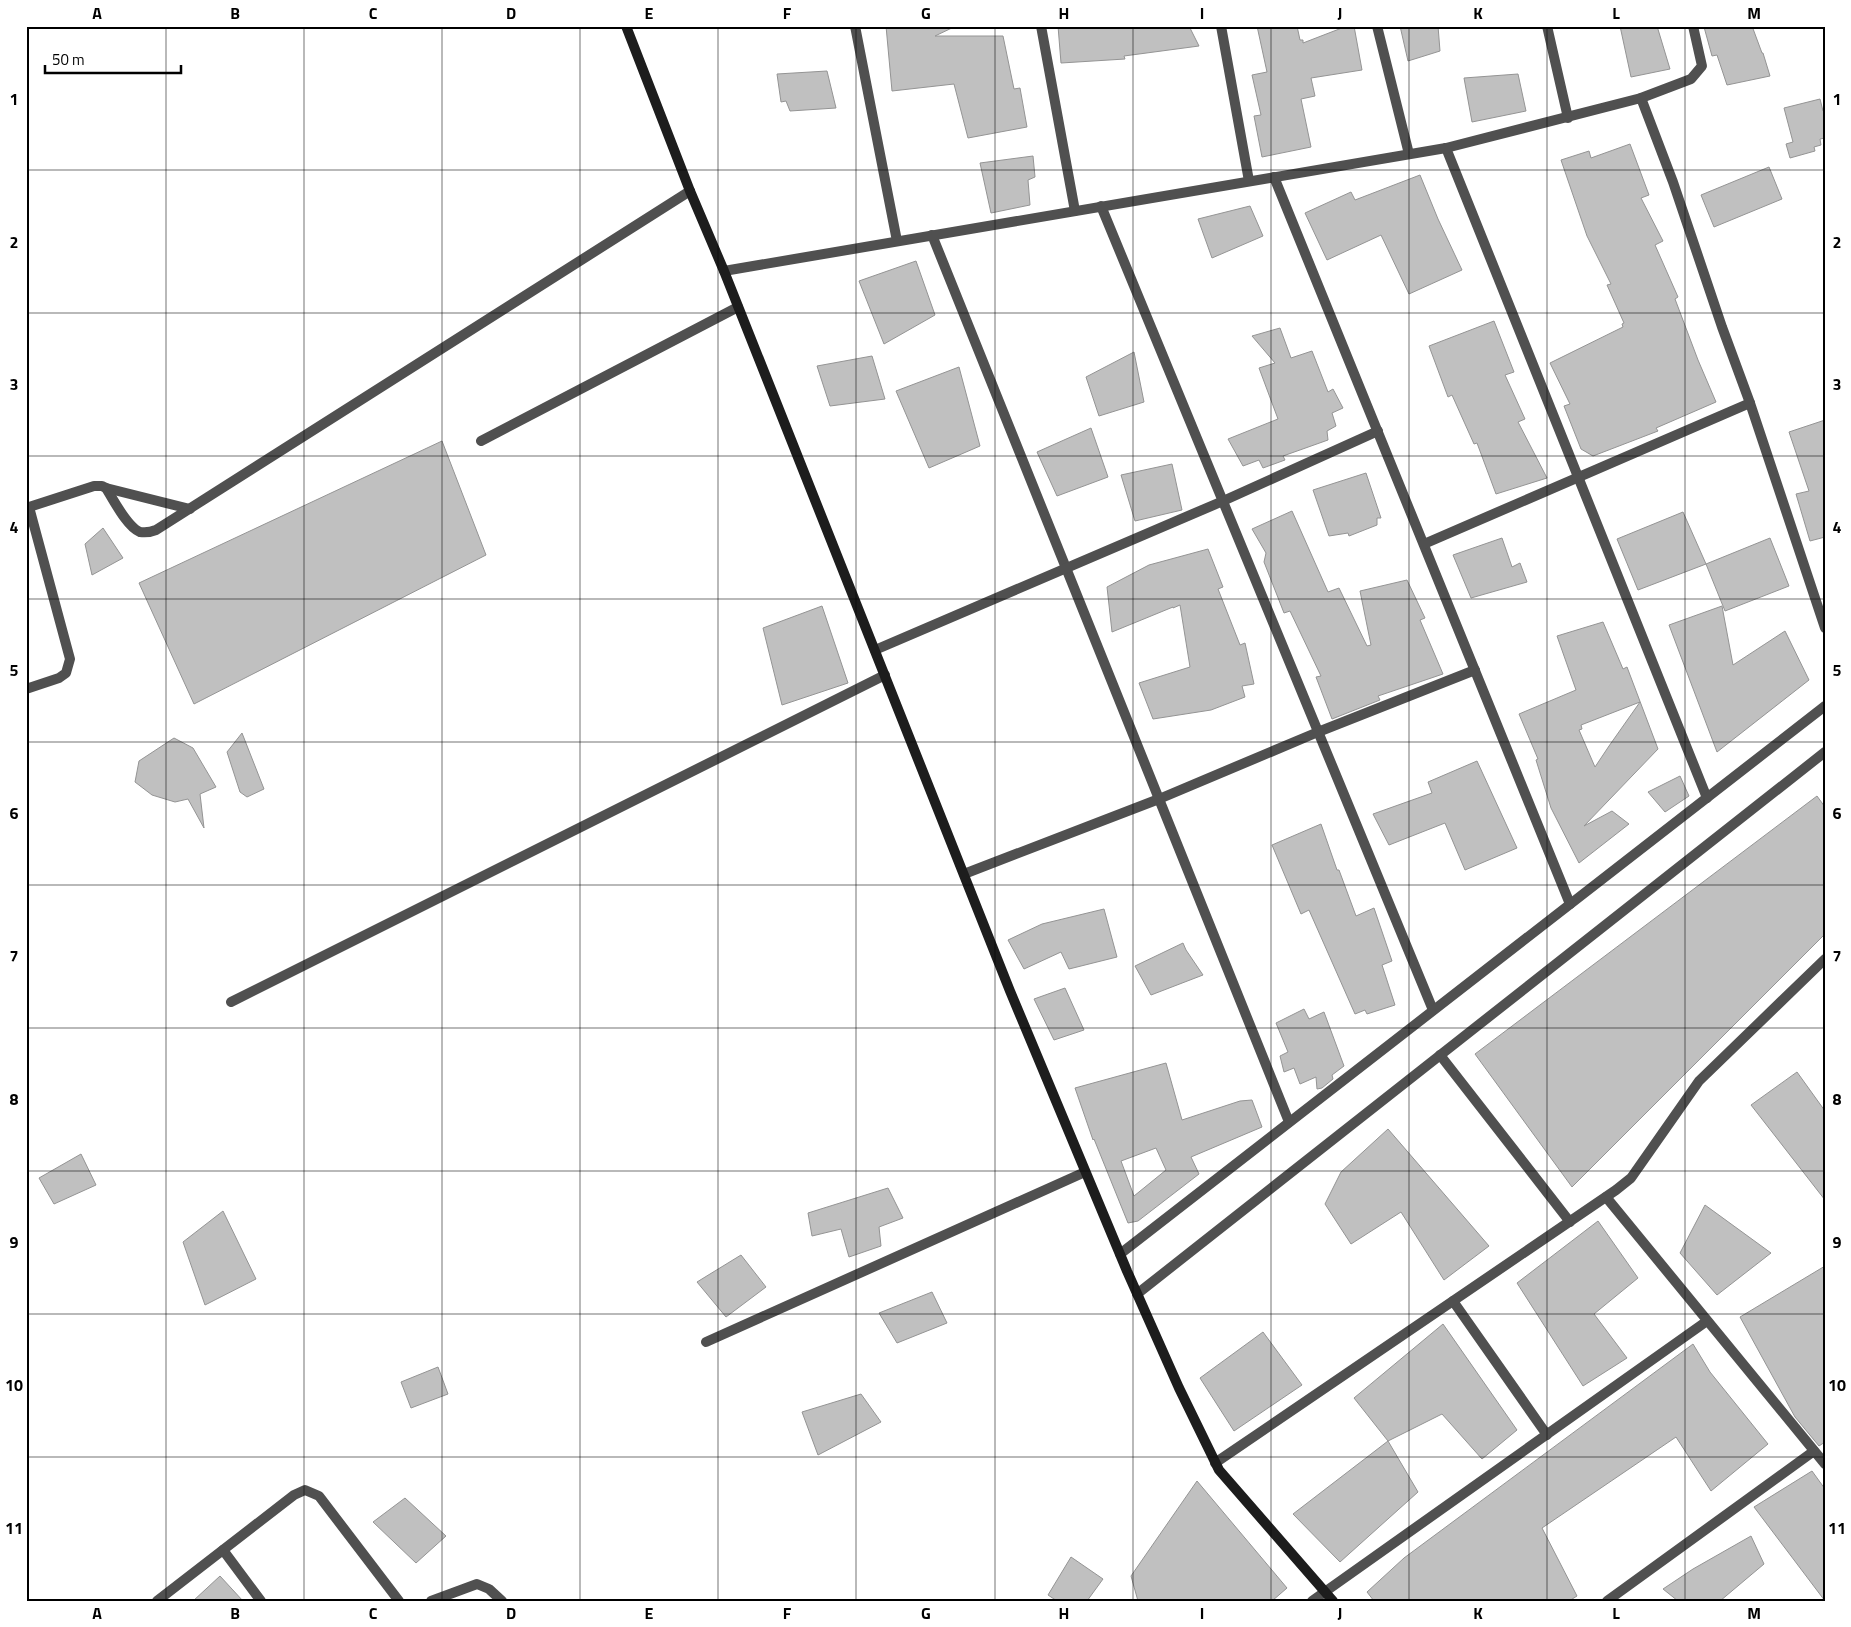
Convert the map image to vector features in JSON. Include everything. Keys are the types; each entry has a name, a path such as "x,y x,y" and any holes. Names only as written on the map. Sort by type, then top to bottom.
{"main road":[{"path":"626,26 690,191 724,271 964,874 1120,1254 1179,1388 1215,1463 1232,1486 1333,1601"}],"street":[{"path":"855,26 897,241"},
{"path":"1040,26 1075,211"},
{"path":"1221,26 1249,181"},
{"path":"1377,26 1409,154"},
{"path":"1547,26 1568,118"},
{"path":"724,271 1446,148 1568,118 1641,98 1691,80 1702,66 1693,26"},
{"path":"1641,98 1673,182 1722,327 1750,402 1825,628"},
{"path":"1446,148 1707,798"},
{"path":"1274,177 1570,904"},
{"path":"106,488 131,525 141,532 156,530 690,191"},
{"path":"1101,206 1433,1010"},
{"path":"932,235 1289,1122"},
{"path":"481,441 738,307"},
{"path":"1424,544 1750,402"},
{"path":"875,650 1223,501 1378,431"},
{"path":"26,689 59,678 66,673 70,659 28,508 94,486 102,486 190,509"},
{"path":"964,874 1159,800 1318,732 1475,670"},
{"path":"231,1002 885,676"},
{"path":"1120,1254 1825,706"},
{"path":"1137,1294 1823,756"},
{"path":"1215,1463 1606,1198 1631,1178 1699,1081 1825,959"},
{"path":"1440,1055 1570,1222"},
{"path":"706,1342 1086,1172"},
{"path":"1606,1198 1825,1464"},
{"path":"1453,1302 1547,1435"},
{"path":"1312,1601 1708,1322"},
{"path":"1607,1601 1814,1451"},
{"path":"157,1601 294,1495 305,1490 319,1496 399,1601"},
{"path":"223,1550 261,1601"},
{"path":"431,1601 477,1584 489,1589 502,1601"}],"building":[{"path":"886,26 956,26 935,36 1003,36 1014,89 1020,88 1027,127 968,138 954,84 892,91"},
{"path":"1058,26 1189,26 1199,46 1124,56 1125,59 1061,63"},
{"path":"1257,26 1297,26 1300,40 1303,40 1303,43 1347,26 1354,26 1362,70 1311,78 1315,96 1301,99 1311,147 1262,157 1254,116 1261,115 1252,75 1267,72"},
{"path":"1400,26 1438,26 1440,51 1408,61"},
{"path":"1620,26 1657,26 1670,69 1631,77"},
{"path":"1752,26 1770,76 1727,85 1717,55 1712,56 1704,27"},
{"path":"827,71 836,108 790,111 786,101 781,102 777,74"},
{"path":"1518,74 1526,111 1472,122 1464,78"},
{"path":"1820,99 1823,111 1825,110 1825,138 1820,139 1821,145 1814,147 1815,151 1790,158 1786,144 1793,142 1784,108"},
{"path":"1630,144 1649,195 1641,198 1663,241 1655,245 1678,297 1675,299 1716,402 1656,428 1658,431 1593,456 1581,449 1564,406 1570,404 1550,363 1623,327 1622,324 1624,323 1607,285 1611,284 1587,236 1561,160 1589,151 1591,158"},
{"path":"1033,156 1035,177 1028,180 1030,205 991,213 980,163"},
{"path":"1769,167 1782,199 1714,227 1701,195"},
{"path":"1420,175 1462,270 1409,294 1381,235 1327,260 1305,213 1351,192 1355,200"},
{"path":"1250,206 1263,236 1212,258 1198,219"},
{"path":"916,261 935,315 884,344 859,281"},
{"path":"1494,321 1514,372 1505,375 1525,419 1518,422 1547,478 1496,494 1477,443 1474,444 1452,395 1448,397 1429,346"},
{"path":"1280,328 1291,358 1312,351 1328,392 1333,389 1343,408 1332,413 1336,426 1327,431 1328,440 1283,456 1285,460 1263,468 1259,460 1243,466 1228,439 1278,419 1259,368 1275,363 1252,336"},
{"path":"1134,352 1144,402 1099,416 1086,377"},
{"path":"872,356 885,399 830,406 817,366"},
{"path":"959,367 980,446 929,468 896,391"},
{"path":"1825,420 1825,537 1810,541 1796,494 1809,491 1789,432"},
{"path":"1091,428 1108,477 1057,496 1037,452"},
{"path":"442,441 486,555 194,704 139,583"},
{"path":"1172,464 1182,510 1135,521 1121,475"},
{"path":"1366,473 1381,518 1377,518 1377,525 1349,536 1348,533 1329,536 1313,490"},
{"path":"1292,511 1328,592 1339,588 1367,646 1371,645 1360,591 1407,580 1425,618 1420,620 1443,674 1378,696 1380,700 1332,719 1316,677 1321,676 1290,611 1284,613 1264,562 1266,553 1252,529"},
{"path":"1683,512 1706,564 1638,590 1617,539"},
{"path":"103,528 123,558 92,575 85,544"},
{"path":"1502,538 1512,567 1520,563 1527,582 1471,598 1453,555"},
{"path":"1770,538 1789,586 1725,611 1706,564"},
{"path":"1208,549 1223,587 1218,589 1240,645 1245,643 1254,684 1242,686 1245,697 1211,710 1153,719 1139,683 1190,667 1180,605 1112,632 1107,587 1149,565"},
{"path":"822,606 848,683 782,705 763,628"},
{"path":"1722,606 1733,665 1785,631 1809,680 1717,752 1669,625"},
{"path":"1603,622 1623,669 1627,667 1658,749 1584,826 1612,811 1629,824 1579,863 1551,808 1536,760 1538,759 1519,714 1576,690 1557,636","holes":["1640,702 1595,767 1579,730 1582,729 1581,725"]},
{"path":"242,733 264,789 247,797 240,792 227,752"},
{"path":"174,738 193,748 216,787 200,794 204,828 188,799 175,802 152,795 135,782 139,761"},
{"path":"1477,761 1517,848 1465,870 1445,823 1389,845 1373,814 1432,793 1428,782"},
{"path":"1680,776 1689,796 1665,812 1648,792"},
{"path":"1817,796 1825,807 1825,934 1572,1187 1475,1054"},
{"path":"1321,824 1356,916 1374,908 1392,961 1382,965 1395,1005 1367,1014 1365,1010 1355,1014 1309,910 1301,914 1272,845"},
{"path":"1104,909 1117,957 1069,969 1061,952 1024,969 1008,940 1042,924"},
{"path":"1183,943 1203,975 1151,995 1135,966"},
{"path":"1065,988 1084,1030 1054,1040 1034,999"},
{"path":"1304,1009 1309,1019 1324,1012 1344,1066 1332,1075 1333,1079 1322,1088 1317,1089 1316,1077 1300,1084 1294,1068 1284,1072 1280,1056 1288,1052 1276,1023"},
{"path":"1166,1063 1182,1120 1240,1101 1252,1100 1262,1127 1191,1157 1199,1174 1138,1221 1128,1223 1093,1140 1075,1088","holes":["1156,1148 1166,1170 1134,1196 1121,1161"]},
{"path":"1797,1072 1825,1111 1825,1200 1751,1105"},
{"path":"1388,1129 1489,1246 1444,1280 1401,1212 1351,1244 1325,1204 1341,1172"},
{"path":"81,1154 96,1185 54,1204 39,1178"},
{"path":"888,1188 903,1218 879,1227 881,1246 849,1257 841,1229 812,1236 808,1213"},
{"path":"1705,1205 1771,1253 1717,1295 1680,1253"},
{"path":"223,1211 256,1279 205,1305 183,1242"},
{"path":"1598,1221 1638,1278 1594,1314 1627,1358 1583,1386 1517,1283"},
{"path":"741,1255 766,1287 726,1317 697,1282"},
{"path":"1825,1266 1825,1442 1819,1446 1795,1417 1740,1317"},
{"path":"932,1292 947,1323 897,1343 879,1313"},
{"path":"1443,1324 1517,1430 1482,1459 1442,1414 1388,1441 1354,1398"},
{"path":"1263,1332 1302,1385 1234,1431 1200,1378"},
{"path":"1693,1344 1710,1372 1768,1444 1711,1491 1676,1437 1542,1528 1577,1596 1569,1601 1374,1601 1367,1592 1404,1558"},
{"path":"438,1367 448,1394 411,1408 401,1382"},
{"path":"861,1394 881,1422 818,1455 802,1412"},
{"path":"1388,1441 1418,1492 1340,1562 1293,1514"},
{"path":"1812,1471 1825,1489 1825,1601 1754,1507"},
{"path":"1197,1481 1287,1588 1272,1601 1138,1601 1131,1576"},
{"path":"405,1498 446,1536 416,1563 373,1522"},
{"path":"1751,1536 1764,1564 1720,1601 1678,1601 1663,1589 1693,1569"},
{"path":"1071,1557 1103,1579 1087,1601 1057,1601 1048,1595"},
{"path":"220,1576 243,1601 193,1601"}]}
